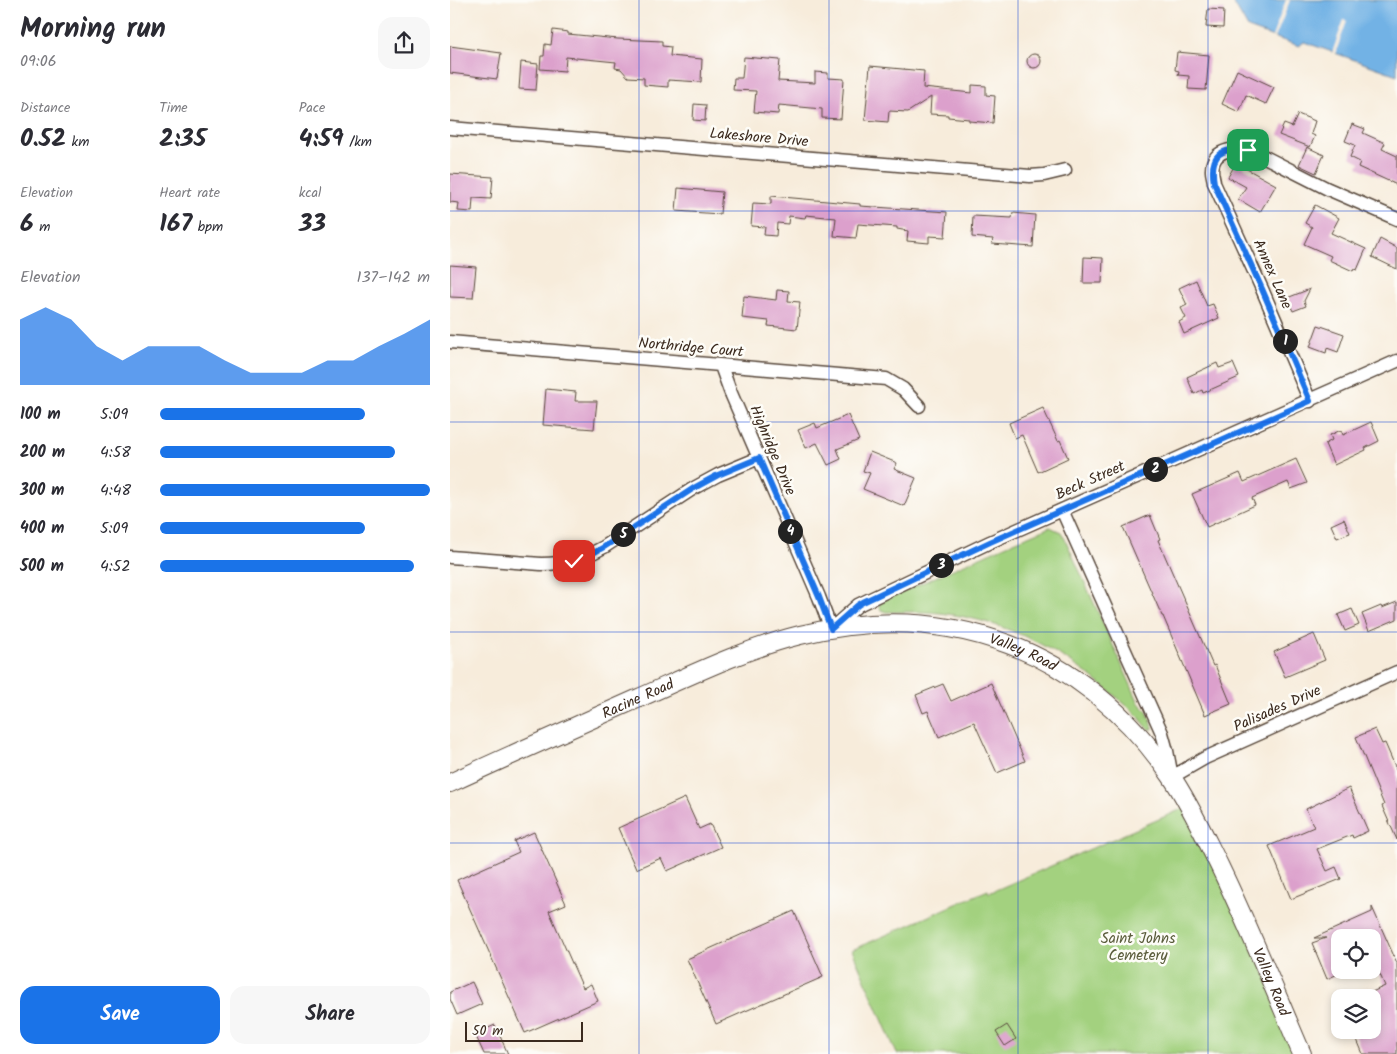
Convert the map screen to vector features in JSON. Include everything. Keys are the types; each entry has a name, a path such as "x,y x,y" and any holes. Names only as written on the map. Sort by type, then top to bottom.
{"main road":[{"name":"Valley Road","path":"831,629 861,625 926,625 962,630 994,638 1025,650 1054,665 1106,703 1131,726 1172,776 1192,810 1229,885 1302,1054"},
{"name":"Racine Road","path":"450,783 702,670 787,638 831,629"}],"street":[{"name":"Lakeshore Drive","path":"450,128 1030,176 1065,170"},
{"name":"Annex Lane","path":"1310,401 1214,183 1212,169 1215,159 1221,152 1239,149 1248,150 1328,189 1397,219"},
{"name":"Northridge Court","path":"450,342 886,379 903,389 919,406"},
{"name":"Beck Street","path":"831,629 858,605 990,542 1397,361"},
{"name":"Highridge Drive","path":"721,366 831,629"},
{"path":"450,557 541,564 574,561 604,547 694,488 718,475 759,458"},
{"name":"Valley Road","path":"1062,510 1162,733 1172,776"},
{"name":"Palisades Drive","path":"1172,776 1205,758 1397,672"}],"green space":[{"path":"1050,527 1061,532 1066,541 1139,703 1147,711 1153,729 1149,729 1131,709 1087,673 1031,639 990,623 969,618 932,612 886,612 879,607 880,603 886,599"},
{"name":"Saint Johns Cemetery","path":"1189,806 1302,1054 897,1054 852,950 988,890 989,893"}],"water":[{"path":"1232,0 1397,0 1397,75 1304,42 1299,46 1248,28"}],"pier":[{"path":"1286,0 1290,0 1275,38 1272,37"},
{"path":"1344,20 1347,21 1335,54 1332,53"}],"building":[{"path":"1208,9 1224,10 1223,28 1206,27"},
{"path":"553,30 568,32 568,34 662,41 662,46 671,47 670,56 702,59 701,82 668,80 668,87 644,85 644,78 628,77 621,69 615,68 616,62 566,57 565,71 540,69 541,56 544,56 545,44 551,45"},
{"path":"450,46 501,53 497,79 450,73"},
{"path":"1177,52 1209,55 1206,90 1188,89 1189,76 1178,75 1179,71 1175,70"},
{"path":"1031,54 1037,54 1041,61 1037,68 1031,68 1027,64 1027,58"},
{"path":"744,57 780,60 778,81 815,83 815,72 828,73 828,78 844,79 841,119 822,118 822,109 779,105 778,114 754,112 756,91 733,90 734,78 742,78"},
{"path":"521,62 538,64 536,90 519,89"},
{"path":"870,66 924,71 923,88 972,93 972,85 986,86 986,95 995,96 993,123 969,121 969,119 948,117 948,115 930,114 931,97 908,112 889,111 888,122 865,120"},
{"path":"1237,70 1274,87 1266,104 1246,95 1239,112 1222,104"},
{"path":"694,104 706,105 705,121 693,120"},
{"path":"1298,114 1315,121 1311,134 1315,136 1310,147 1279,135 1284,124 1292,127"},
{"path":"1352,124 1365,129 1363,133 1385,143 1382,149 1397,156 1397,185 1358,167 1360,162 1350,157 1355,145 1345,141"},
{"path":"1307,147 1324,155 1316,173 1299,165"},
{"path":"1236,163 1276,185 1260,212 1238,199 1246,187 1228,177"},
{"path":"450,174 493,177 491,199 473,198 472,212 458,211 459,203 450,202"},
{"path":"678,188 722,192 720,214 676,211"},
{"path":"771,196 860,204 860,206 947,212 945,237 929,236 929,243 907,241 908,231 897,229 897,227 858,224 856,238 834,236 836,218 806,215 805,218 789,216 788,224 777,223 776,236 764,235 765,227 751,226 753,203 771,204"},
{"path":"1315,205 1339,218 1331,233 1366,249 1357,270 1354,269 1353,271 1329,260 1331,256 1304,244 1312,227 1305,223"},
{"path":"1013,213 1035,215 1033,247 992,244 993,239 972,237 973,216 1012,218"},
{"path":"1380,239 1397,248 1397,269 1372,257"},
{"path":"1084,257 1103,258 1102,283 1083,283"},
{"path":"450,265 476,267 473,298 450,297"},
{"path":"1196,280 1207,306 1213,304 1219,318 1184,334 1179,322 1186,318 1181,308 1187,305 1179,288"},
{"path":"1310,289 1304,301 1306,306 1293,311 1287,298"},
{"path":"777,290 789,291 788,301 800,302 797,329 768,326 769,321 742,318 744,296 776,300"},
{"path":"1318,325 1344,334 1338,352 1327,348 1326,353 1310,347"},
{"path":"1217,363 1219,368 1233,363 1239,377 1203,393 1202,390 1194,394 1187,377"},
{"path":"546,389 576,392 575,401 597,401 594,429 543,425"},
{"path":"1043,408 1068,458 1038,472 1022,435 1015,438 1009,423"},
{"path":"848,415 859,440 837,449 841,459 828,465 817,443 806,448 798,430 815,423 817,428"},
{"path":"1371,422 1379,441 1365,448 1366,450 1334,465 1325,444 1332,440 1330,435 1341,430 1343,435"},
{"path":"870,452 897,463 894,469 916,478 904,506 863,489 870,473 863,471"},
{"path":"1296,459 1307,483 1291,489 1288,482 1252,498 1255,505 1207,527 1192,494 1240,473 1244,482"},
{"path":"1150,515 1160,539 1158,540 1231,704 1205,715 1123,527"},
{"path":"1344,519 1350,533 1337,538 1331,525"},
{"path":"1397,602 1397,619 1369,631 1362,614"},
{"path":"1352,609 1359,625 1345,631 1338,615"},
{"path":"1314,634 1325,660 1285,677 1274,652"},
{"path":"991,683 1025,761 997,773 974,722 939,737 928,711 923,713 916,695 943,684 951,701"},
{"path":"1375,729 1382,744 1385,743 1397,771 1397,840 1356,737"},
{"path":"1349,788 1368,831 1353,838 1352,835 1317,849 1327,871 1336,867 1341,879 1291,899 1269,846 1314,827 1306,809"},
{"path":"685,798 699,829 710,824 721,847 667,871 661,858 636,869 618,828"},
{"path":"534,832 566,904 549,911 583,988 591,984 598,1001 525,1033 457,880 519,852 514,841"},
{"path":"1372,907 1397,963 1397,1054 1363,1054 1357,1039 1381,1039 1381,989 1378,989 1385,986 1381,977 1381,929 1334,929 1372,912"},
{"path":"794,911 823,977 716,1024 687,959"},
{"path":"1331,930 1331,977 1327,979 1312,943 1326,938 1314,938"},
{"path":"472,982 482,1004 457,1015 450,999 450,992"},
{"path":"495,1025 508,1054 484,1054 475,1034"},
{"path":"1007,1025 1016,1039 1005,1046 996,1032"}],"route":[{"path":"574,561 604,547 694,488 718,475 759,458 831,629 863,602 990,542 1310,401 1214,183 1212,169 1215,159 1221,152 1239,149 1248,150"}]}
